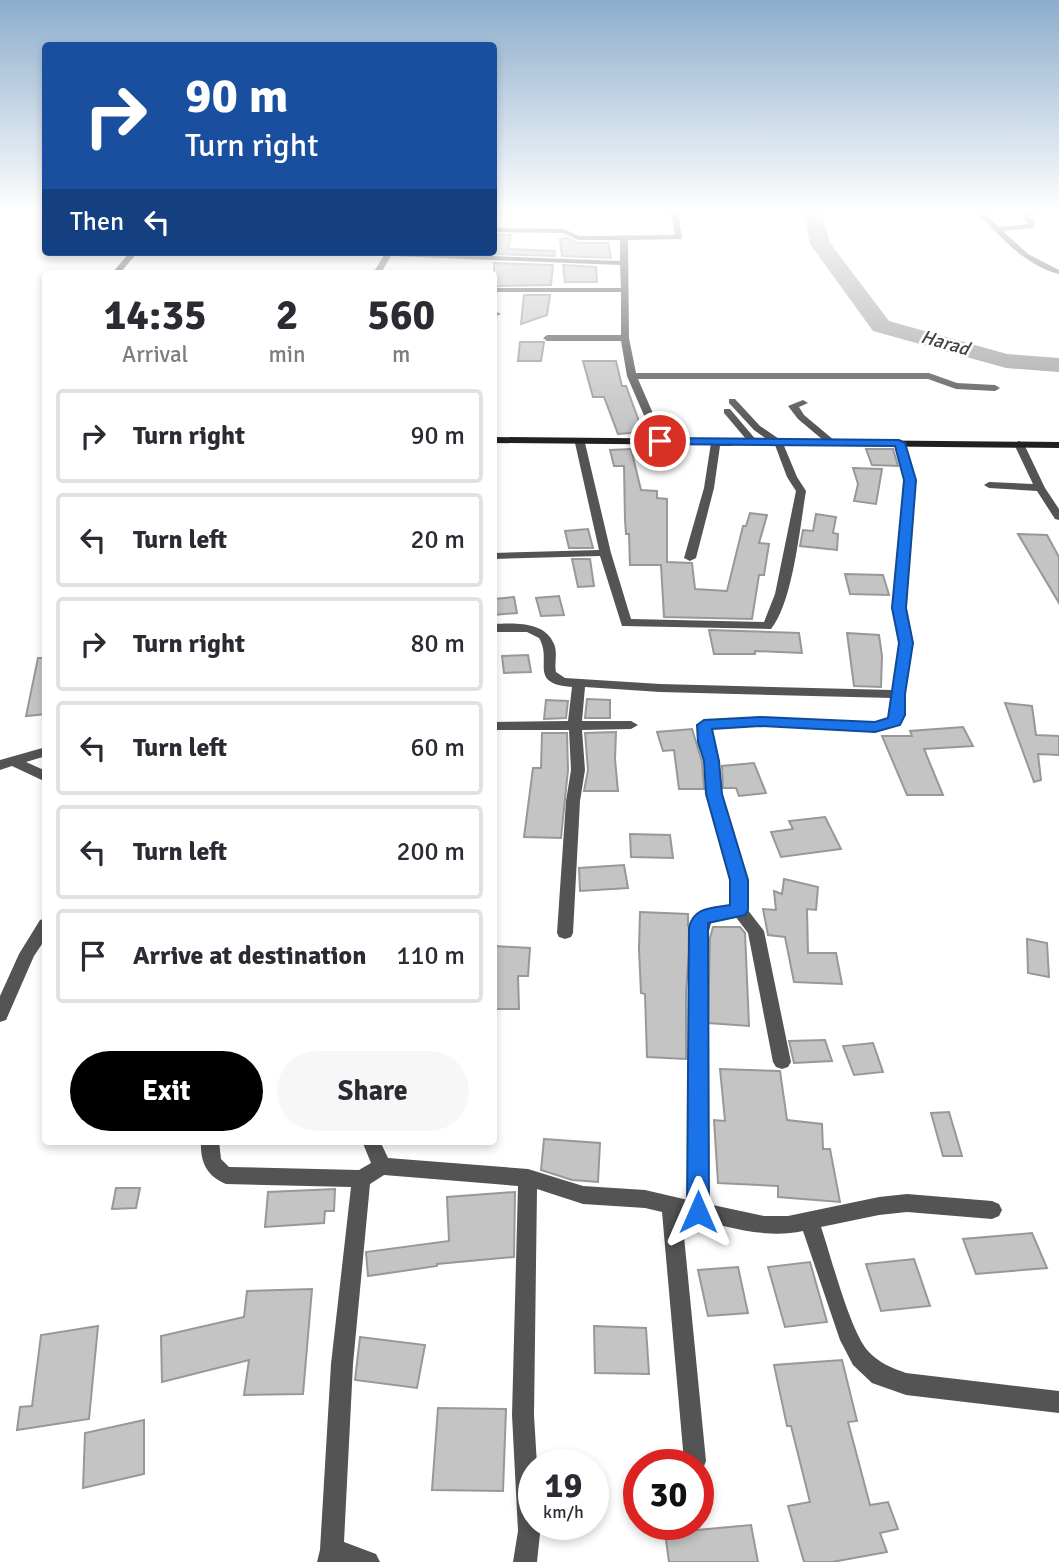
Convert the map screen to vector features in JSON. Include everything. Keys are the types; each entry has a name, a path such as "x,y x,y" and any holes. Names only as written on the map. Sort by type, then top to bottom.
{"street":[{"path":"625,285 625,338 632,376 660,441"},
{"path":"497,290 626,290"},
{"path":"547,338 625,338"},
{"path":"632,376 929,376 956,387 995,388"},
{"path":"580,443 605,552 625,623 767,626 772,620 781,594 801,491 778,443 757,428 732,401"},
{"path":"803,403 793,406 801,417 832,443"},
{"path":"727,411 754,443"},
{"path":"497,440 732,443"},
{"path":"690,558 709,488 712,455 716,443 1059,445"},
{"path":"782,1062 756,931 739,910 739,880 714,794 712,761 705,742 704,725 760,722 886,726 894,722 898,715 898,694 906,643 899,608 910,480 899,443"},
{"path":"1019,444 1040,488 1059,517"},
{"path":"989,485 1040,488"},
{"path":"497,556 605,552"},
{"path":"497,628 533,629 543,636 550,649 548,669 554,679 579,684 898,694"},
{"path":"565,933 578,770 576,724 579,684"},
{"path":"497,726 632,725"},
{"path":"7,763 42,752"},
{"path":"7,763 42,776"},
{"path":"698,1212 698,928 700,920 705,916 739,910"},
{"path":"0,1015 7,982 42,930"},
{"path":"210,1145 210,1159 216,1170 226,1175 361,1179 382,1166 528,1178 583,1195 645,1199 764,1225 788,1225 878,1206 907,1203 992,1210"},
{"path":"374,1145 382,1166"},
{"path":"526,1562 530,1531 523,1415 528,1178"},
{"path":"361,1179 342,1364 330,1556 368,1562"},
{"path":"671,1204 694,1449"},
{"path":"808,1221 847,1333 860,1358 880,1375 906,1384 1059,1402"}],"building":[{"path":"497,285 551,285 497,286"},
{"path":"524,295 550,295 547,315 521,324"},
{"path":"520,342 544,342 541,361 518,361"},
{"path":"583,361 616,361 622,386 626,386 643,432 618,434 604,397 593,397"},
{"path":"631,449 641,490 657,491 657,498 667,499 667,562 692,563 695,589 727,591 743,526 746,526 750,513 767,515 759,543 769,544 764,575 759,575 752,619 664,617 661,565 630,565 629,534 626,534 625,520 624,466 614,466 610,450"},
{"path":"866,449 893,449 898,466 872,465"},
{"path":"853,468 882,469 876,504 854,501 858,484"},
{"path":"816,514 836,517 833,533 838,534 837,550 800,546 803,530 813,531"},
{"path":"588,529 593,548 569,548 565,531"},
{"path":"1018,534 1047,535 1059,557 1059,603"},
{"path":"572,559 590,559 594,586 578,587"},
{"path":"845,574 883,575 889,595 850,594"},
{"path":"559,596 564,615 541,616 536,598"},
{"path":"514,597 517,613 497,615 497,599"},
{"path":"709,630 799,633 802,653 755,651 755,654 714,654"},
{"path":"847,633 879,635 882,656 881,687 854,686"},
{"path":"528,655 531,672 504,673 502,656"},
{"path":"38,658 42,658 42,714 26,716"},
{"path":"587,699 610,700 610,718 585,718"},
{"path":"546,700 568,701 566,718 544,719"},
{"path":"1005,703 1032,706 1036,735 1059,736 1059,755 1038,754 1041,780 1034,782"},
{"path":"963,727 973,746 924,749 943,795 907,795 882,736 912,736 910,731"},
{"path":"692,729 702,762 704,789 679,789 674,750 663,751 657,732"},
{"path":"616,732 618,791 584,791 588,770 585,733"},
{"path":"542,733 567,733 568,770 561,838 524,837 533,768 541,768"},
{"path":"754,763 766,793 739,796 736,788 723,788 722,766"},
{"path":"825,817 841,849 781,857 771,832 793,829 789,821"},
{"path":"630,834 670,835 673,858 631,857"},
{"path":"624,865 628,888 580,891 579,868"},
{"path":"784,879 818,887 816,910 807,909 808,953 836,953 842,984 794,982 785,937 768,935 763,909 776,910 774,891 782,894"},
{"path":"640,912 688,914 688,926 691,926 686,991 686,1059 647,1057 645,994 641,993"},
{"path":"713,927 740,927 745,933 749,1026 708,1023 710,938"},
{"path":"1027,939 1047,943 1049,977 1028,973"},
{"path":"497,946 530,948 528,976 518,976 519,1009 497,1009"},
{"path":"825,1040 832,1061 794,1063 789,1041"},
{"path":"873,1043 883,1072 854,1075 843,1046"},
{"path":"720,1069 780,1071 787,1120 822,1124 823,1149 830,1149 840,1202 778,1197 778,1186 718,1183 714,1120 725,1121"},
{"path":"949,1112 962,1156 943,1156 931,1113"},
{"path":"544,1139 600,1143 598,1182 572,1180 541,1170"},
{"path":"116,1188 140,1188 136,1208 112,1209"},
{"path":"335,1189 334,1211 325,1211 324,1223 265,1227 268,1192"},
{"path":"515,1192 514,1257 437,1264 368,1276 366,1252 449,1241 447,1197"},
{"path":"1032,1233 1047,1268 976,1274 963,1239"},
{"path":"914,1259 930,1306 881,1311 866,1264"},
{"path":"810,1262 827,1322 785,1327 768,1267"},
{"path":"738,1267 748,1313 708,1316 698,1270"},
{"path":"312,1289 303,1394 244,1395 249,1360 162,1382 161,1336 244,1317 247,1291"},
{"path":"98,1326 89,1419 17,1430 20,1407 32,1406 41,1335"},
{"path":"594,1326 646,1328 649,1374 595,1373"},
{"path":"360,1337 425,1345 417,1388 355,1380"},
{"path":"842,1360 857,1421 848,1422 870,1505 888,1502 898,1529 880,1533 887,1552 832,1562 804,1562 788,1506 810,1502 791,1426 787,1426 774,1365"},
{"path":"438,1408 506,1409 503,1491 432,1490"},
{"path":"144,1420 144,1474 83,1488 85,1433"},
{"path":"751,1525 758,1562 669,1562 666,1540 714,1540 714,1528"}],"waterway":[{"name":"Harad","path":"850,285 881,326 1006,361 1059,365"}],"route":[{"path":"660,441 899,443 904,452 910,480 899,608 906,643 898,694 898,715 894,722 875,727 760,722 704,725 705,742 712,761 714,794 739,880 739,910 705,916 700,920 698,928 698,1212"}]}
